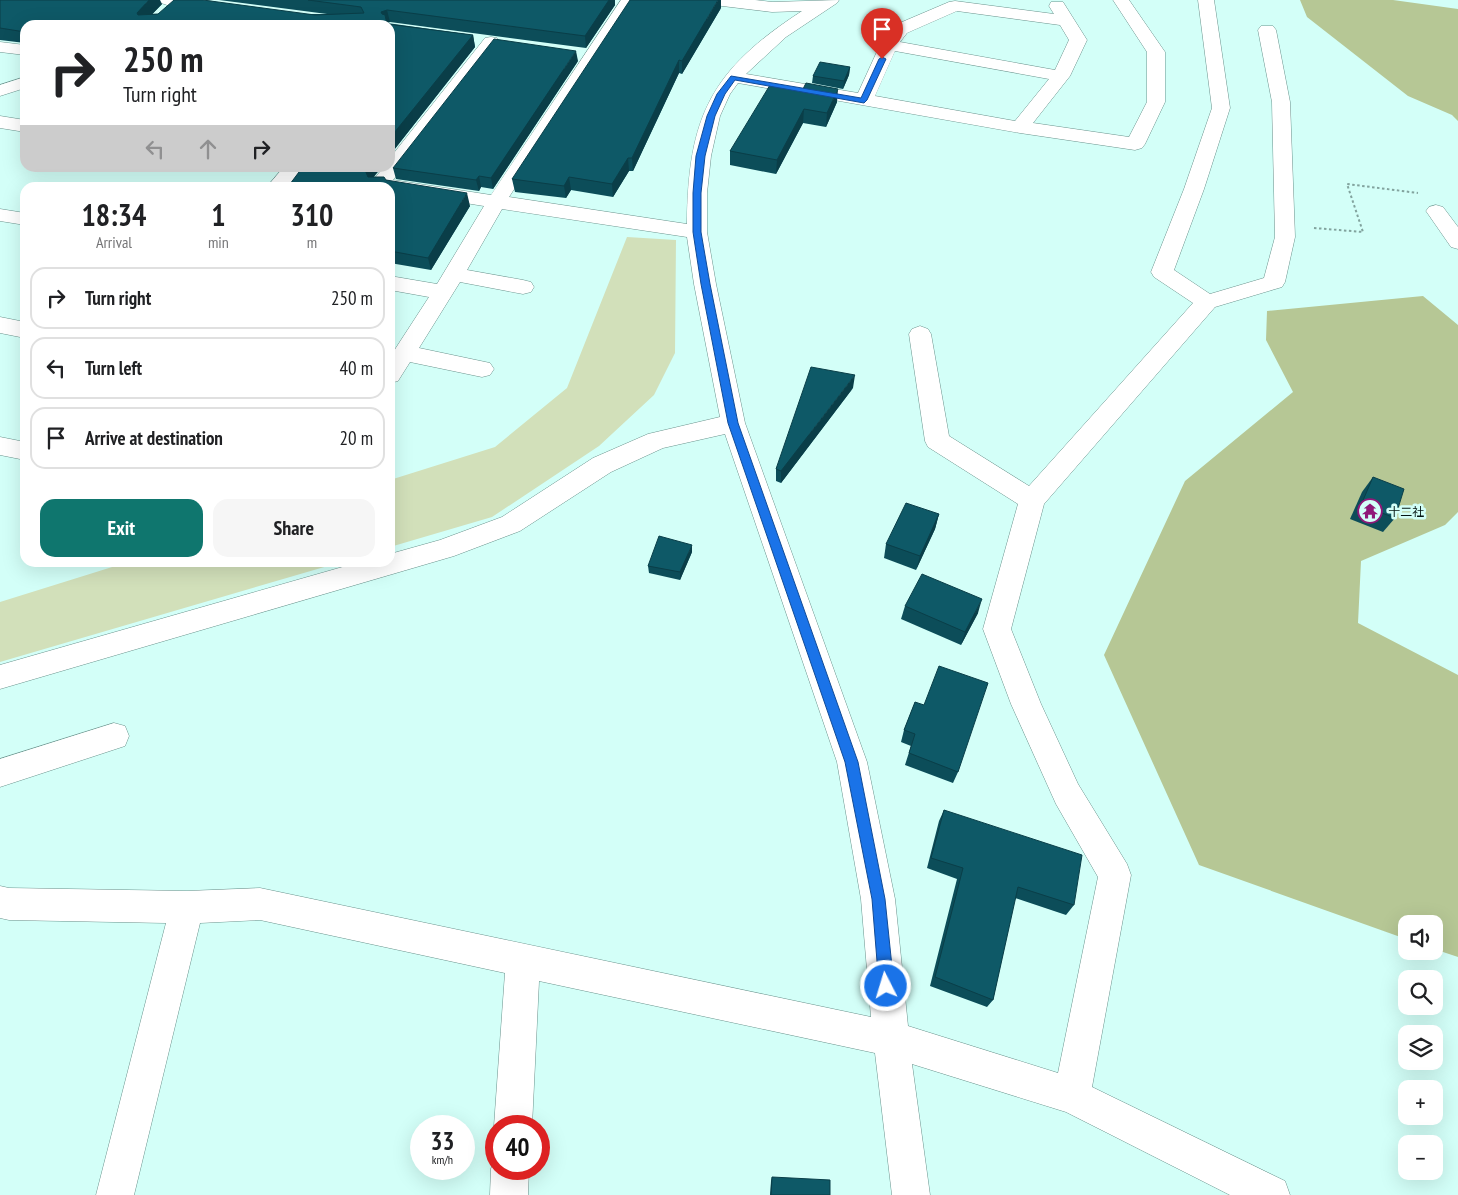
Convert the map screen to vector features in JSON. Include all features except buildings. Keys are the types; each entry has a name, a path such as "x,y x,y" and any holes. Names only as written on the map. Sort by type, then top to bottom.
{"street":[{"path":"395,368 448,283 584,55 629,0"},
{"path":"714,0 772,7 821,2"},
{"path":"1020,127 1061,76 1078,40 1053,0"},
{"path":"733,77 1020,127 1135,144 1156,102 1156,52 1121,0"},
{"path":"1206,0 1221,108 1194,188 1162,272 1207,302"},
{"path":"821,2 753,56 733,77 721,94 711,116 700,156 697,193 697,232 705,284 733,423 852,762 878,899 891,1039 911,1195"},
{"path":"172,4 226,8"},
{"path":"864,100 889,45 901,29 955,6 1067,21"},
{"path":"1072,1096 1115,875 1067,794 1026,704 997,629 1032,500 1207,302 1274,282 1285,237 1285,226 1281,102 1267,30"},
{"path":"395,165 491,42"},
{"path":"889,45 1061,76"},
{"path":"0,47 20,49"},
{"path":"0,91 20,84"},
{"path":"0,122 20,125"},
{"path":"281,182 289,172"},
{"path":"382,182 389,172"},
{"path":"395,186 697,232"},
{"path":"1436,211 1458,242"},
{"path":"0,215 20,218"},
{"path":"395,283 448,283 523,287"},
{"path":"0,325 20,329"},
{"path":"920,334 937,441 1032,500"},
{"path":"404,354 482,369"},
{"path":"395,563 445,549 511,524 602,465 657,440 733,423"},
{"path":"0,446 20,450"},
{"path":"0,677 382,567"},
{"path":"0,772 114,736"},
{"path":"0,902 9,904 187,907 260,904 891,1039 1072,1096 1271,1195"},
{"path":"115,1195 187,907"},
{"path":"514,1115 523,960"},
{"path":"509,1195 510,1180"}],"path":[{"path":"1285,226 1363,232 1347,184 1417,193 1436,211"}],"green space":[{"path":"1300,0 1393,0 1458,9 1458,121 1452,115 1408,96 1307,17"},
{"path":"627,237 676,240 675,353 654,395 599,446 492,517 395,546 395,478 495,447 567,388"},
{"path":"1423,296 1458,325 1458,512 1445,525 1361,561 1358,623 1458,675 1458,957 1443,952 1443,915 1398,915 1398,936 1199,865 1104,655 1185,481 1293,392 1266,340 1267,311"},
{"path":"112,567 324,567 0,662 0,602"}],"place":[{"name":"十二社","path":"1370,511"}],"route":[{"path":"882,59 864,100 733,77 721,94 711,116 700,156 697,193 697,232 705,284 733,423 852,762 878,899 886,986"}]}
